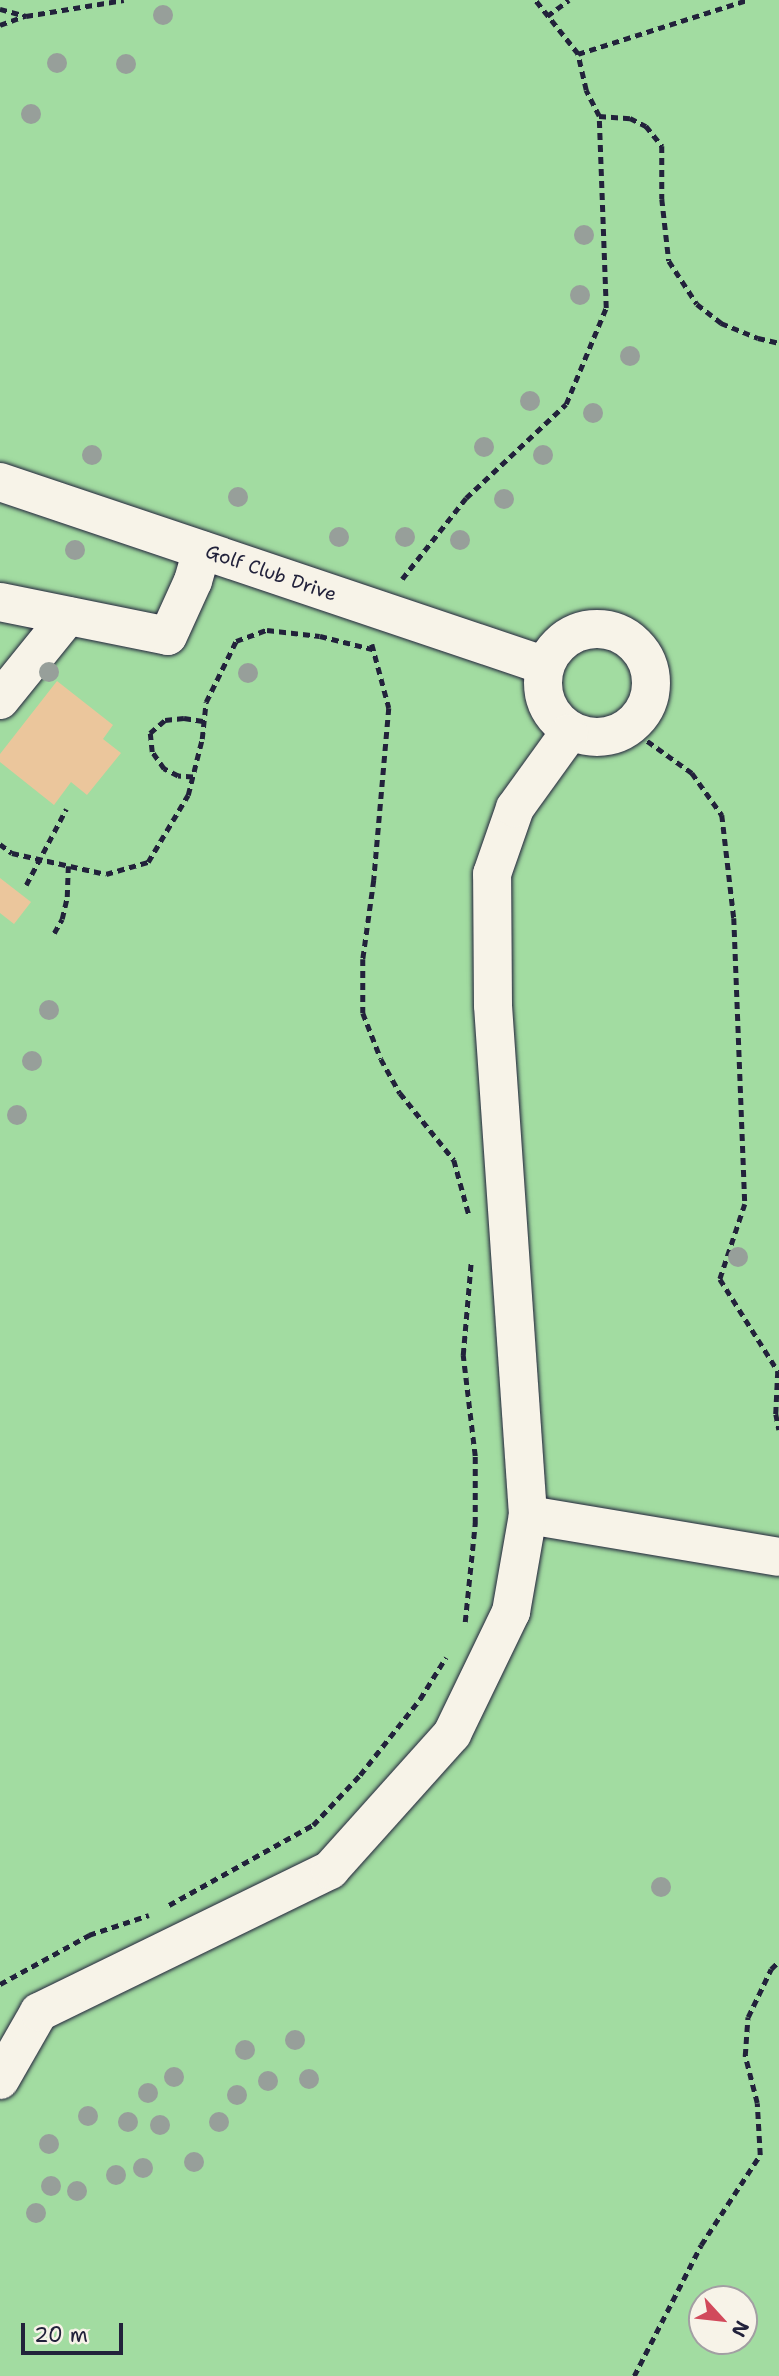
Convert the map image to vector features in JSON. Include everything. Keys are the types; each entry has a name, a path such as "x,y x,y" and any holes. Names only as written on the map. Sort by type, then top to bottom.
{"street":[{"name":"Golf Club Drive","path":"0,482 543,665"},
{"path":"0,602 168,636 193,582 202,550"},
{"path":"0,700 68,616"},
{"path":"606,627 639,646 653,682 641,719 628,727 608,739 569,733 544,704 543,665 567,635 606,627"},
{"path":"0,2080 39,2012 330,1870 452,1734 511,1612 528,1515 493,1005 492,874 515,808 569,733"},
{"path":"528,1515 779,1557"}],"path":[{"path":"0,25 26,16 124,0"},
{"path":"471,1222 454,1160 400,1093 381,1059 363,1013 363,959 374,880 389,708 372,649 376,609 466,498 566,404 606,308 599,116 586,90 578,54 535,0"},
{"path":"547,16 569,0"},
{"path":"578,54 747,0"},
{"path":"0,9 26,16"},
{"path":"599,116 630,118 646,126 662,146 662,199 669,261 697,304 721,323 779,343"},
{"path":"0,844 12,853 106,874 148,862 188,795 206,702 236,641 267,630 320,636 372,649"},
{"path":"193,777 178,776 164,769 152,752 150,733 165,720 184,718 204,721"},
{"path":"628,727 692,773 722,815 734,918 745,1204 720,1279 778,1371 776,1414 779,1430"},
{"path":"26,886 66,809"},
{"path":"54,933 62,919 67,897 68,866"},
{"path":"464,1626 475,1524 475,1456 463,1355 473,1247"},
{"path":"0,1984 89,1935 147,1916 169,1905 313,1825 360,1775 420,1699 452,1647"},
{"path":"634,2376 701,2245 760,2155 757,2103 744,2056 748,2017 771,1969 779,1961"}],"green space":[{"path":"0,0 779,0 779,2376 0,2376"}],"building":[{"path":"57,681 113,725 103,739 121,753 87,795 71,782 54,805 0,762 0,754"},
{"path":"0,878 31,902 14,924 0,913"}]}
